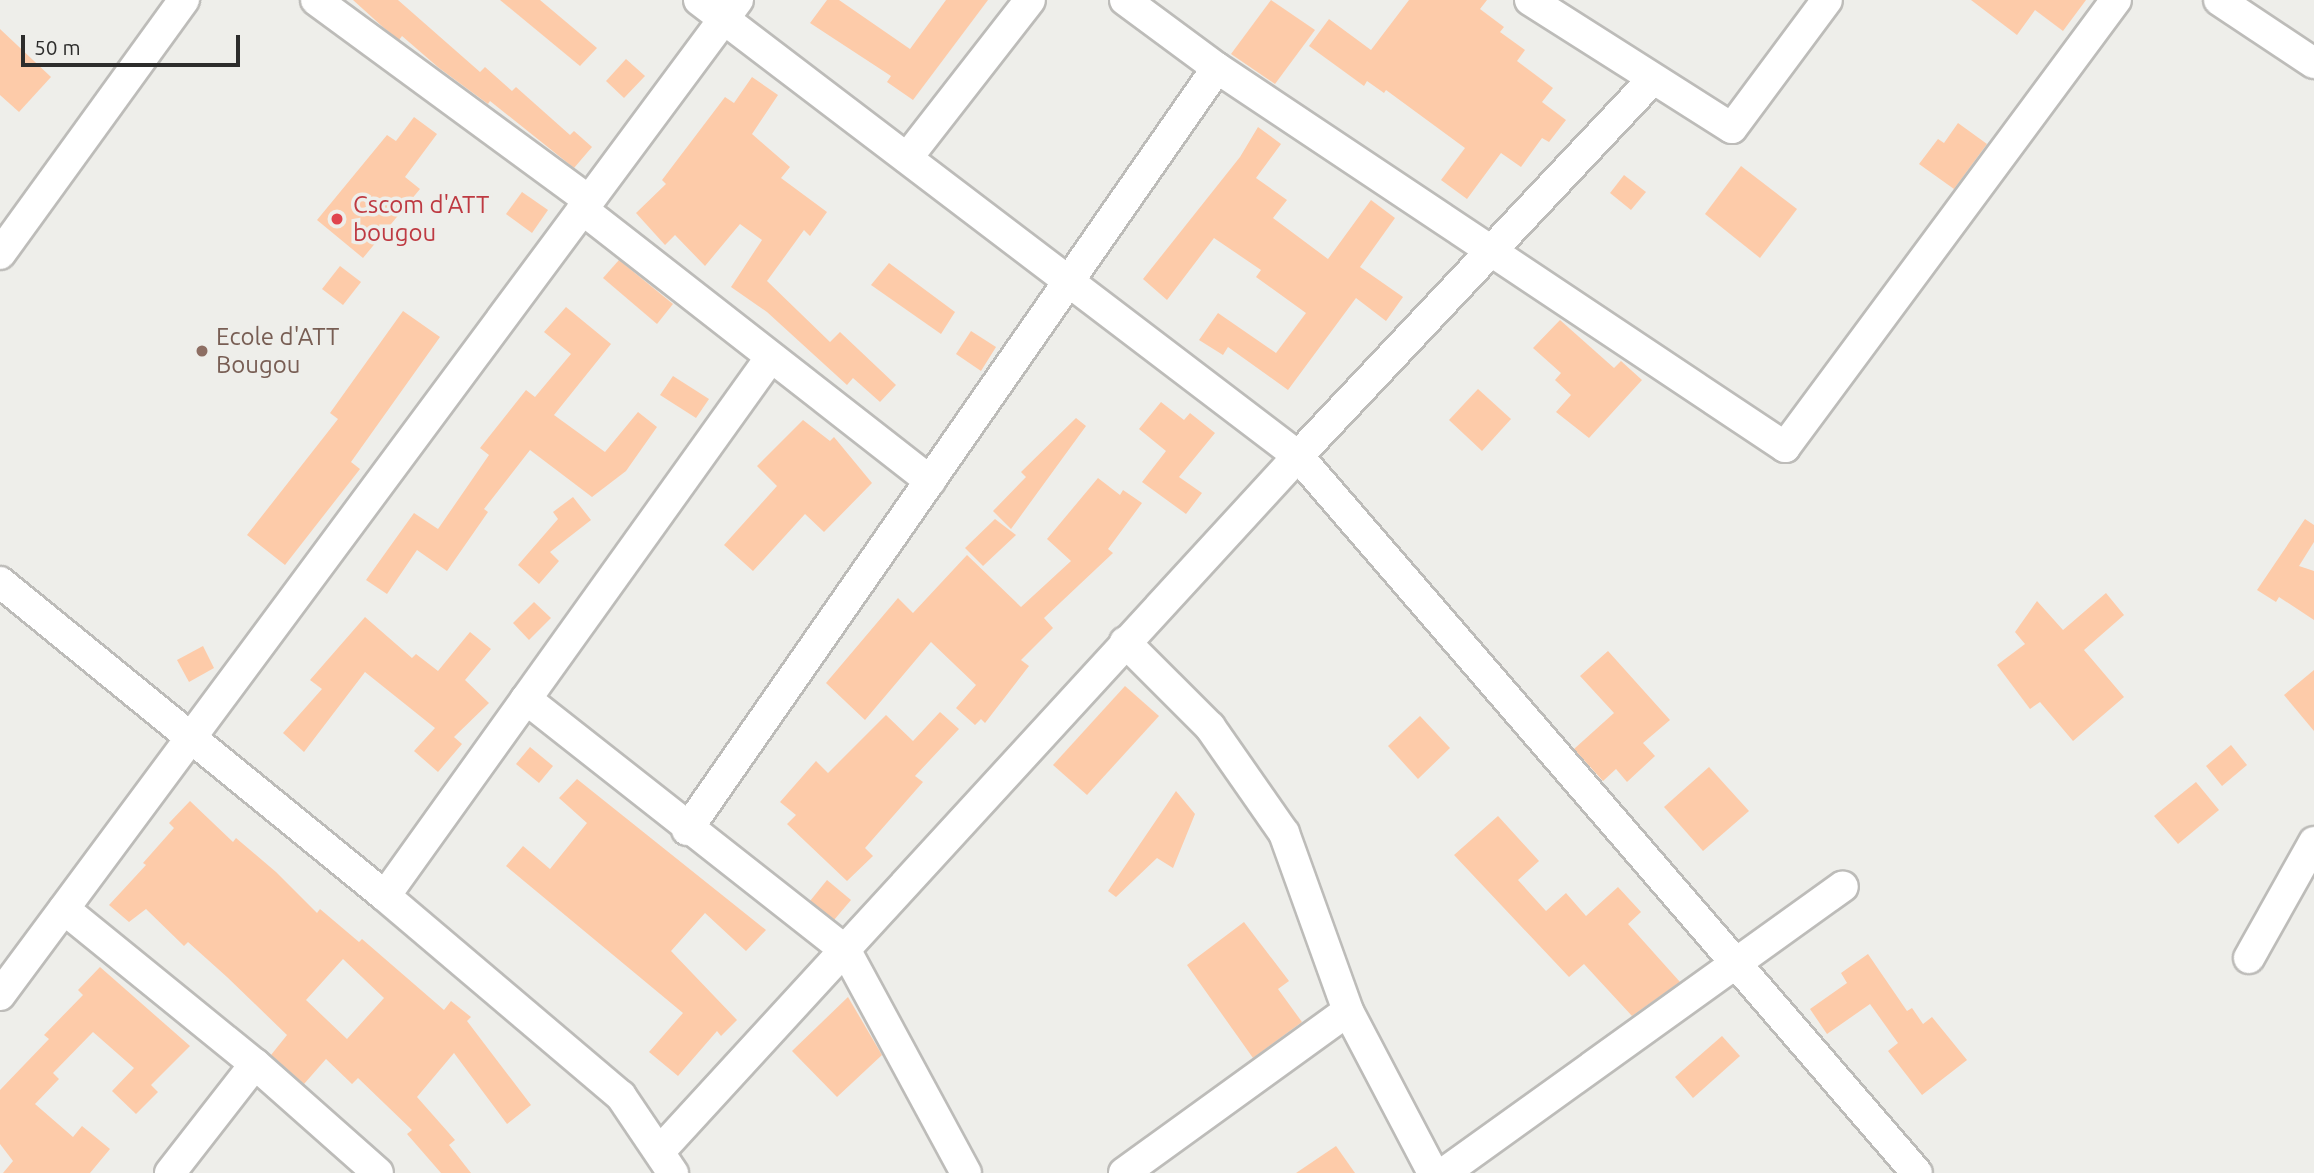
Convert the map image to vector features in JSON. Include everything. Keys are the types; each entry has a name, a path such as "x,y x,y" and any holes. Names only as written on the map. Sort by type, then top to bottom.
{"street":[{"path":"0,254 184,0"},
{"path":"316,0 585,205 769,360 930,481"},
{"path":"699,0 731,9 907,158 1298,456 1917,1173"},
{"path":"907,158 1030,0"},
{"path":"1125,0 1217,68 1785,447 2116,0"},
{"path":"1530,0 1731,128 1827,0"},
{"path":"2219,0 2314,63"},
{"path":"0,995 731,9"},
{"path":"687,830 1217,68"},
{"path":"0,582 385,896 621,1096 666,1162 846,951 1125,642 1490,249 1652,80"},
{"path":"385,896 769,360"},
{"path":"1125,642 1210,727 1284,833 1348,1011 1433,1173"},
{"path":"526,699 687,830 846,951 966,1173"},
{"path":"2249,958 2314,842"},
{"path":"1444,1173 1843,886"},
{"path":"64,909 255,1064 378,1173"},
{"path":"1124,1173 1348,1011"},
{"path":"170,1173 255,1064"}],"building":[{"path":"353,0 398,0 480,72 485,67 512,91 516,87 570,135 574,131 592,147 574,168 490,101 488,104 439,68 402,36 399,40"},
{"path":"500,0 540,0 597,48 580,66"},
{"path":"827,0 839,0 910,49 946,0 988,0 913,100 887,82 891,76 810,23"},
{"path":"1271,0 1315,30 1275,84 1231,54"},
{"path":"1409,0 1487,0 1480,9 1504,27 1500,32 1525,50 1517,61 1553,88 1542,102 1566,120 1549,142 1542,138 1521,167 1501,153 1467,199 1441,180 1465,148 1386,90 1384,93 1367,81 1364,86 1309,46 1329,19 1371,50"},
{"path":"1971,0 2086,0 2063,31 2035,10 2017,35"},
{"path":"0,29 51,77 19,112 0,95"},
{"path":"626,59 645,76 624,98 606,81"},
{"path":"752,77 778,95 752,134 790,167 781,178 827,212 810,236 804,230 767,281 830,342 840,332 896,385 880,402 853,378 847,385 767,312 731,287 762,240 740,224 705,266 675,235 665,245 636,213 666,184 662,180 725,97 734,103"},
{"path":"414,117 437,134 405,177 420,189 363,258 317,220 387,135 396,141"},
{"path":"1958,123 1987,144 1954,189 1919,164 1938,139 1944,143"},
{"path":"1258,127 1281,144 1256,178 1287,200 1273,218 1328,259 1371,200 1395,218 1360,267 1403,297 1386,321 1356,298 1288,390 1228,347 1223,355 1199,340 1218,313 1276,353 1306,313 1256,277 1261,270 1214,238 1167,300 1143,279 1240,157"},
{"path":"1741,166 1797,209 1760,258 1705,214"},
{"path":"1624,175 1646,192 1631,210 1610,193"},
{"path":"522,192 548,210 532,233 506,214"},
{"path":"619,260 673,304 657,324 603,278"},
{"path":"889,263 955,312 941,334 871,285"},
{"path":"340,266 361,282 343,305 322,289"},
{"path":"566,307 611,344 554,415 605,452 638,412 657,427 626,471 592,497 530,450 484,509 488,512 447,571 417,550 387,594 366,580 414,513 438,529 489,455 480,448 526,390 535,397 571,354 544,332"},
{"path":"403,311 440,337 351,462 360,469 285,565 247,535 338,419 330,413"},
{"path":"1560,320 1614,368 1621,361 1642,380 1589,438 1556,412 1571,395 1555,380 1561,373 1533,348"},
{"path":"971,331 996,347 981,371 956,354"},
{"path":"673,376 709,399 696,418 660,395"},
{"path":"1478,389 1511,419 1482,451 1449,420"},
{"path":"1161,402 1184,420 1190,413 1215,433 1179,477 1202,493 1186,514 1142,482 1166,451 1139,429"},
{"path":"1076,418 1086,426 1011,529 993,511 1026,477 1021,472"},
{"path":"803,420 830,441 834,437 872,483 824,532 805,514 753,571 724,545 777,486 757,466"},
{"path":"1098,478 1120,495 1123,490 1142,503 1108,549 1113,553 1044,618 1053,628 1021,660 1029,666 985,723 981,719 975,725 956,708 976,685 931,642 865,720 826,683 898,598 913,613 967,555 1021,607 1071,561 1047,539"},
{"path":"573,497 591,520 550,552 559,561 539,584 518,565 558,519 553,512"},
{"path":"995,519 1016,535 983,566 965,548"},
{"path":"2305,519 2314,525 2314,542 2299,566 2314,571 2314,620 2279,597 2276,602 2257,590"},
{"path":"2106,593 2124,615 2084,650 2124,697 2073,741 2040,702 2030,709 1997,665 2025,644 2015,632 2037,601 2063,630"},
{"path":"534,602 551,618 529,640 513,623"},
{"path":"365,617 412,658 416,654 438,671 470,632 491,649 465,680 489,703 454,737 462,744 438,772 414,751 435,728 365,672 304,752 283,733 322,689 310,680"},
{"path":"203,646 214,668 189,682 177,660"},
{"path":"1608,651 1670,720 1643,743 1655,756 1627,782 1616,769 1603,781 1574,749 1614,713 1580,676"},
{"path":"2314,670 2314,731 2284,695"},
{"path":"1125,686 1159,716 1087,795 1053,765"},
{"path":"940,712 959,729 915,776 923,782 865,848 873,856 847,881 787,824 796,815 780,802 816,761 828,773 886,715 913,741"},
{"path":"1420,716 1450,748 1418,779 1388,746"},
{"path":"2231,745 2247,765 2222,786 2206,766"},
{"path":"530,747 553,766 539,783 516,764"},
{"path":"1709,767 1749,811 1703,851 1664,807"},
{"path":"577,779 766,930 746,951 705,913 671,951 737,1020 721,1036 717,1031 678,1076 649,1052 683,1013 506,866 523,846 550,869 587,823 559,798"},
{"path":"2196,782 2219,810 2178,844 2154,816"},
{"path":"1176,791 1195,814 1173,868 1157,858 1116,897 1108,891"},
{"path":"190,801 233,842 236,838 276,872 317,913 320,909 359,942 362,939 444,1010 451,1001 471,1017 467,1021 531,1105 507,1124 454,1053 417,1097 455,1140 449,1145 471,1173 441,1173 407,1134 412,1130 358,1078 352,1084 326,1059 304,1084 271,1055 287,1035 227,977 188,942 184,946 146,909 129,922 109,905 146,865 143,863 174,828 169,823","holes":["343,959 384,998 347,1039 306,1000"]},
{"path":"1498,816 1539,861 1518,880 1546,911 1566,893 1586,916 1618,887 1641,912 1628,924 1680,982 1632,1016 1584,964 1569,977 1454,855"},
{"path":"827,880 851,900 834,920 810,901"},
{"path":"1244,922 1289,981 1278,989 1302,1022 1253,1058 1187,965"},
{"path":"1868,954 1907,1011 1912,1008 1923,1024 1932,1017 1967,1060 1922,1095 1888,1051 1898,1043 1870,1004 1827,1034 1810,1009 1847,983 1841,973"},
{"path":"100,967 190,1046 151,1085 158,1092 136,1114 112,1091 134,1068 93,1032 53,1073 59,1079 35,1104 73,1137 82,1126 110,1149 90,1173 3,1173 13,1161 0,1144 0,1090 49,1039 44,1035 83,995 78,990"},
{"path":"848,997 882,1055 837,1097 792,1051"},
{"path":"1722,1036 1740,1056 1693,1098 1675,1077"},
{"path":"1336,1146 1355,1173 1296,1173"}],"place":[{"name":"Cscom d'ATT bougou","path":"337,219"},
{"name":"Ecole d'ATT Bougou","path":"202,351"}]}
